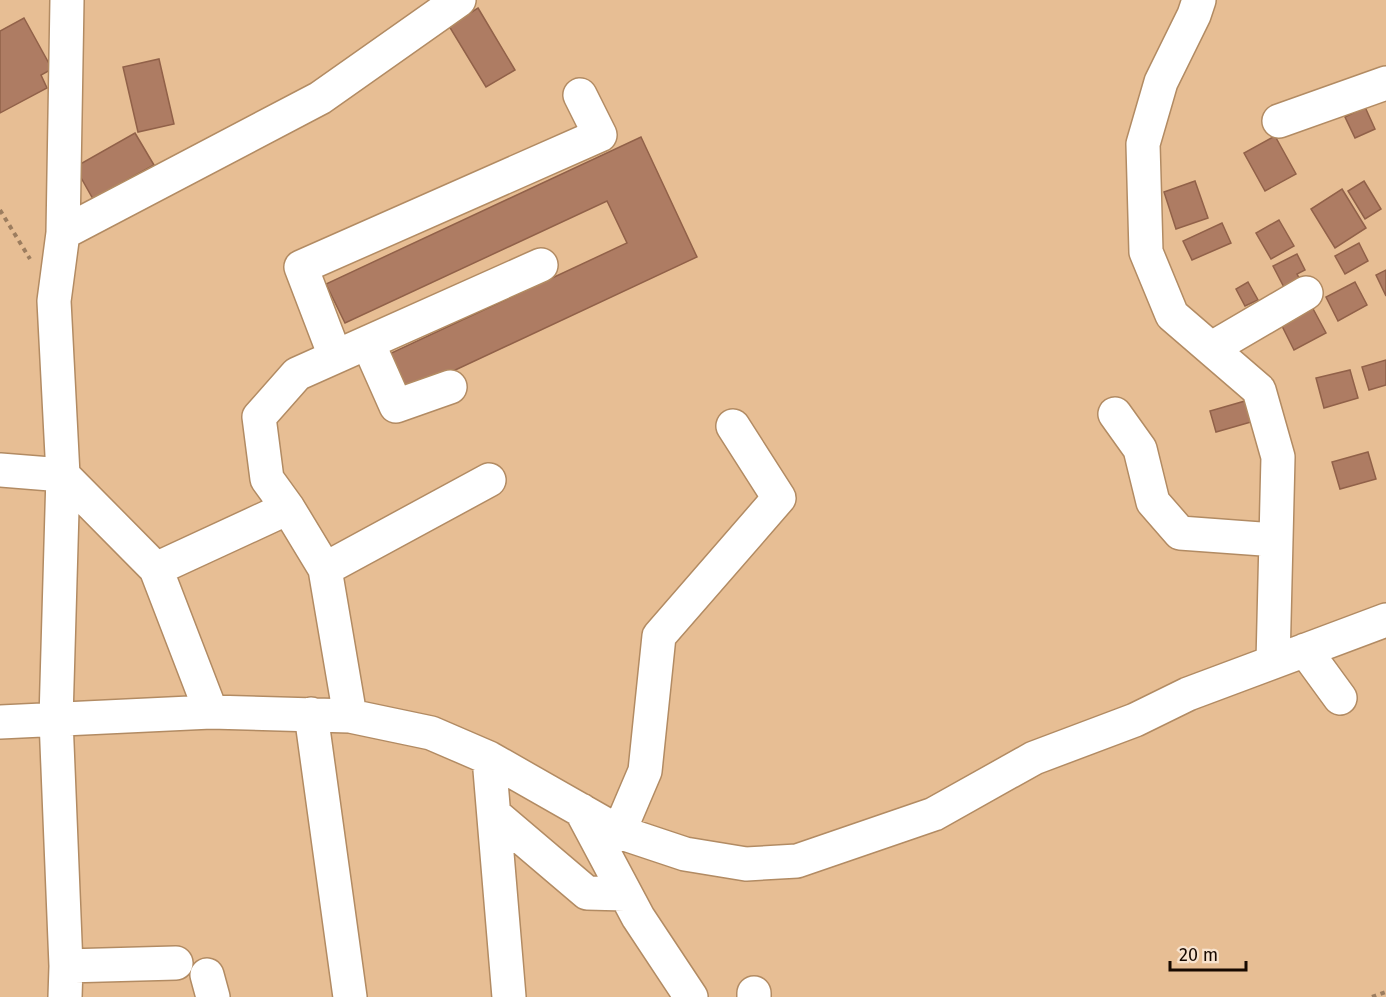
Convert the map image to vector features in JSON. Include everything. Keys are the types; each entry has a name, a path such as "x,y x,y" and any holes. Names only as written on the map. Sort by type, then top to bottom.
{"street":[{"path":"67,0 63,233 54,301 63,475 56,719 66,982 176,963"},
{"path":"63,233 320,98 459,0"},
{"path":"1199,0 1161,82 1143,144 1146,252 1172,315 1259,390 1278,458 1273,662"},
{"path":"1279,121 1386,84"},
{"path":"335,356 301,267 600,135 580,95"},
{"path":"350,716 325,569 288,508 267,479 259,417 297,374 541,265"},
{"path":"1212,348 1306,293"},
{"path":"368,342 396,406 450,387"},
{"path":"1116,414 1140,450 1153,502 1180,532 1276,540"},
{"path":"619,832 645,771 659,636 779,498 733,426"},
{"path":"0,470 63,475 156,569 211,712"},
{"path":"325,569 489,480"},
{"path":"156,569 288,508"},
{"path":"0,722 211,712 350,716 431,733 489,758 619,832 685,854 746,864 798,861 934,814 1034,758 1135,720 1188,694 1386,620"},
{"path":"1305,650 1340,698"},
{"path":"311,714 350,997"},
{"path":"489,758 509,997"},
{"path":"581,810 638,917 692,997"},
{"path":"494,814 587,893 625,894"}],"path":[{"path":"0,210 30,260"},
{"path":"1372,997 1386,992"}],"building":[{"path":"478,8 515,70 486,87 449,26"},
{"path":"24,18 52,69 41,75 47,88 0,113 0,31"},
{"path":"159,59 174,124 138,132 123,67"},
{"path":"1365,107 1375,129 1355,138 1345,117"},
{"path":"135,133 154,165 93,199 75,167"},
{"path":"1275,136 1296,174 1265,191 1244,153"},
{"path":"641,137 697,257 404,394 385,356 627,243 607,201 345,323 326,284"},
{"path":"1195,181 1208,218 1176,229 1164,192"},
{"path":"1364,181 1381,209 1365,219 1348,191"},
{"path":"1342,189 1366,228 1335,248 1311,209"},
{"path":"1279,220 1294,246 1271,259 1256,233"},
{"path":"1222,223 1231,243 1192,260 1183,241"},
{"path":"1359,243 1368,261 1345,274 1335,256"},
{"path":"1297,254 1305,270 1297,274 1303,285 1287,293 1273,266"},
{"path":"1386,270 1386,296 1376,275"},
{"path":"1248,282 1258,300 1245,306 1236,289"},
{"path":"1355,282 1367,305 1338,321 1326,297"},
{"path":"1311,305 1326,333 1294,350 1280,322"},
{"path":"1386,360 1386,385 1369,390 1362,367"},
{"path":"1350,370 1358,398 1324,408 1316,378"},
{"path":"1245,401 1251,422 1216,432 1210,411"},
{"path":"1368,452 1376,479 1340,489 1332,462"}]}
